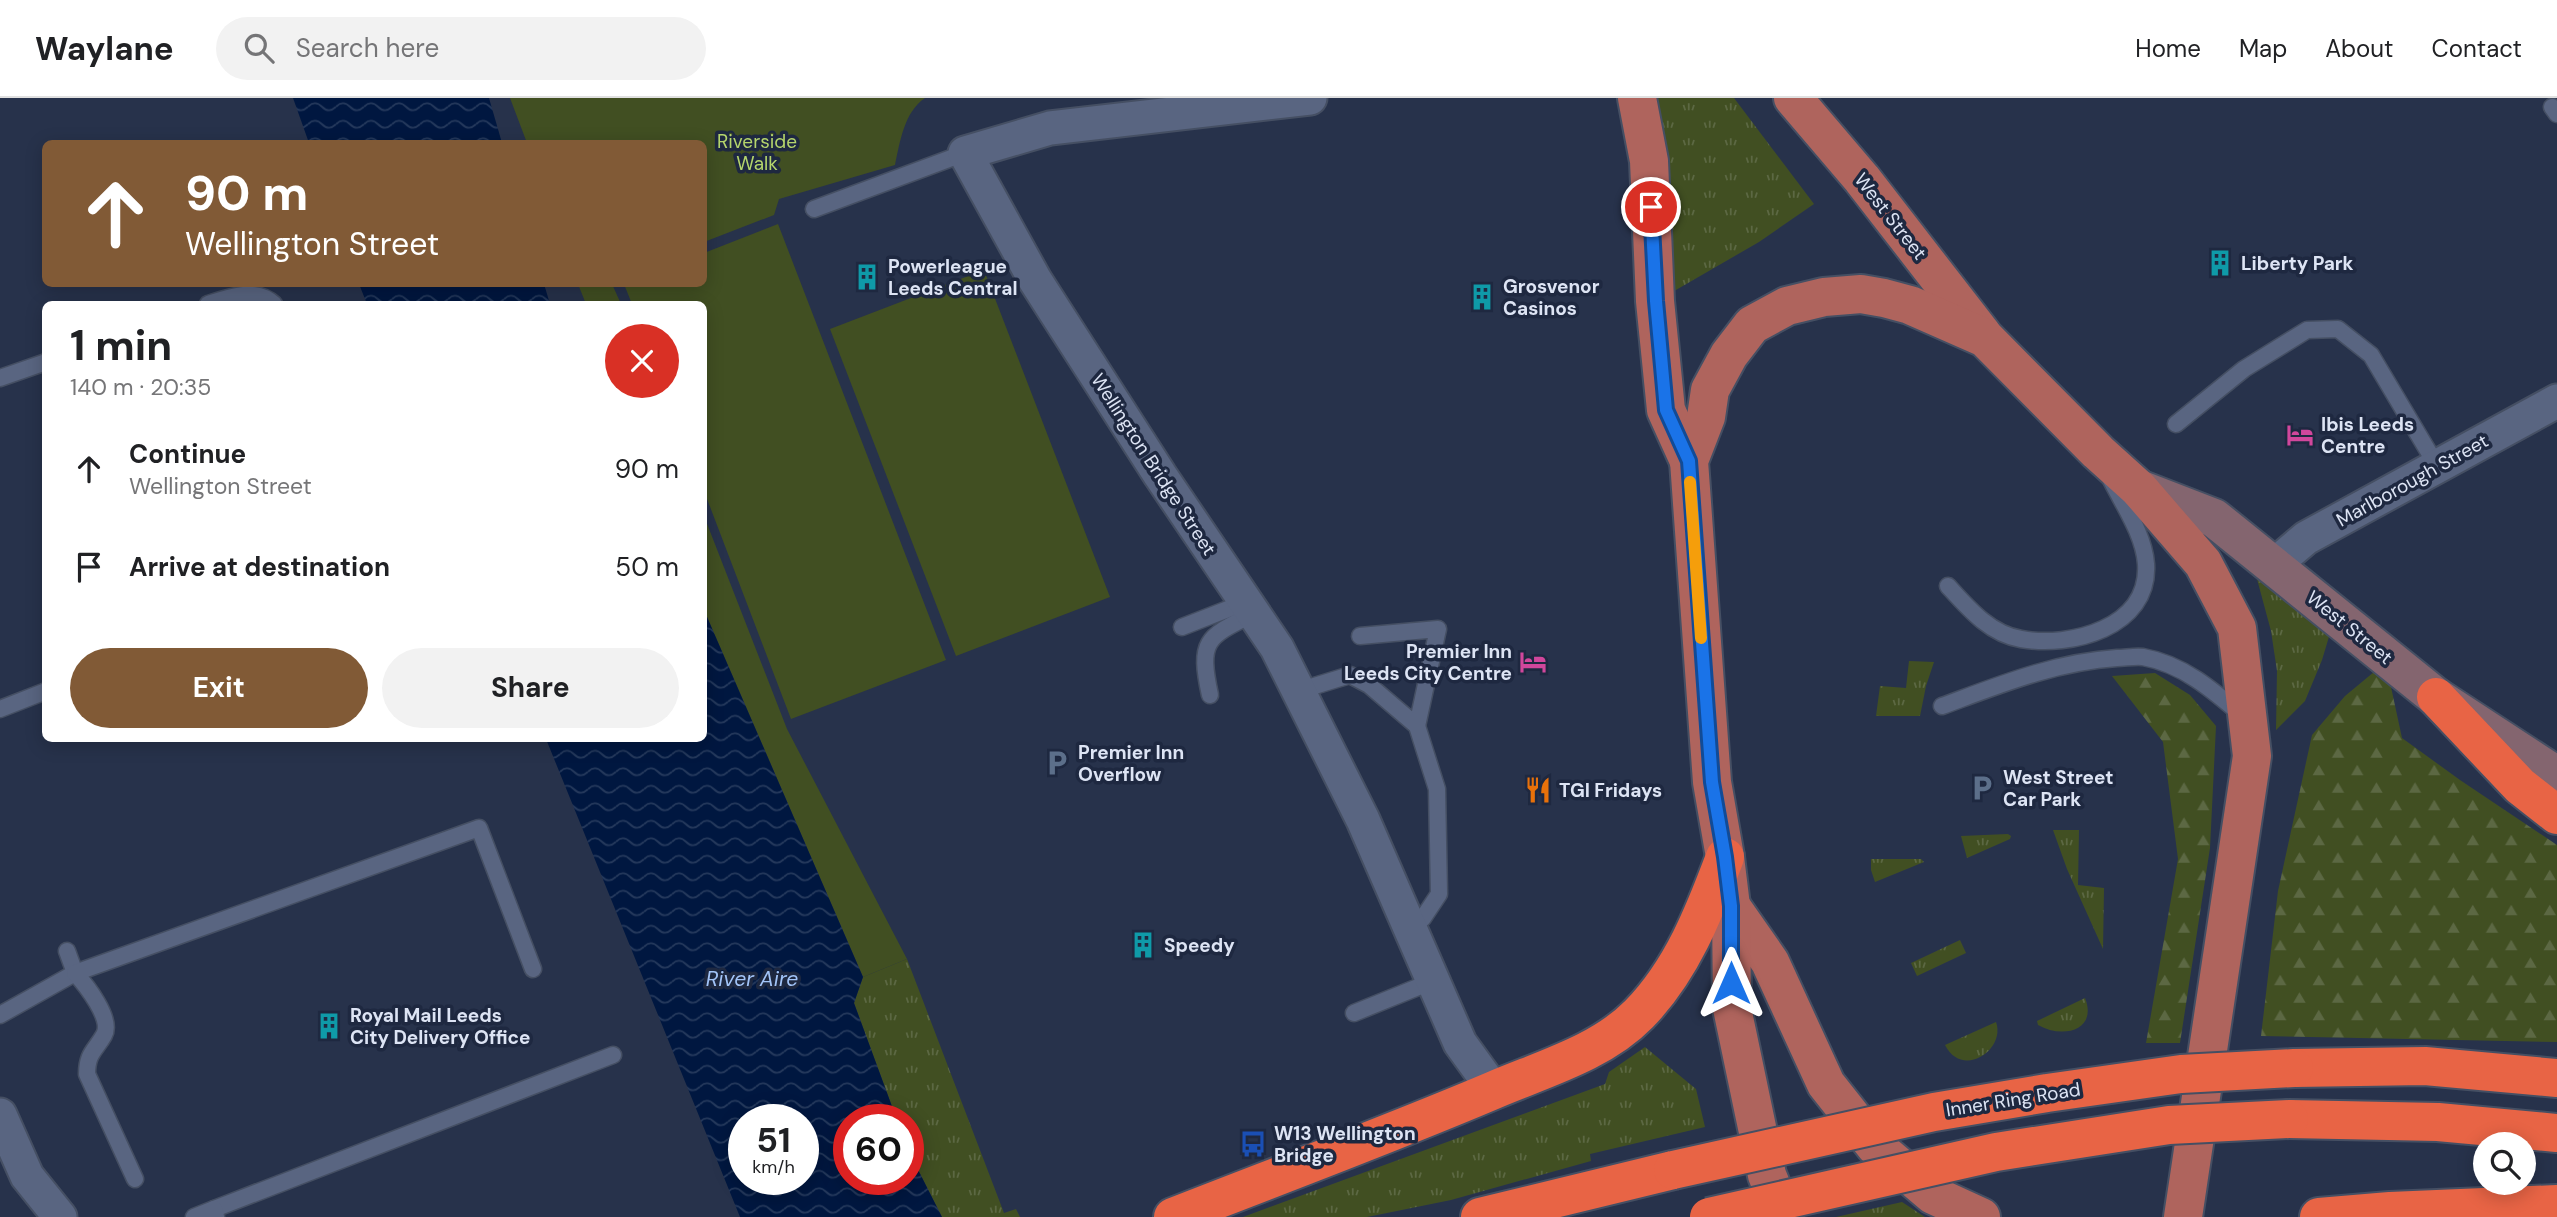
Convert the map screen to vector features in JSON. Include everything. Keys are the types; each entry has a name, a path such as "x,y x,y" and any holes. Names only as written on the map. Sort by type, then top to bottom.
{"highway":[{"path":"2437,697 2520,786 2557,815"},
{"path":"1172,1217 1411,1125 1591,1049 1619,1032 1639,1014 1670,976 1703,915 1725,857"},
{"name":"Inner Ring Road","path":"1480,1217 1673,1170 1934,1112 2181,1073 2425,1066 2557,1078"},
{"path":"1709,1217 1996,1152 2169,1125 2289,1119 2438,1122 2557,1133"},
{"path":"2319,1217 2390,1211 2557,1204"}],"main road":[{"path":"1637,98 1649,161 1656,301 1666,410 1689,461 1712,782 1731,906 1732,1008 1767,1175 1784,1217"},
{"name":"West Street","path":"1793,98 1862,179 1985,338"},
{"path":"1689,461 1706,417 1710,390 1730,355 1752,325 1787,306 1824,297 1861,294 1910,305 1985,338 2138,489 2203,563 2236,628 2252,756 2183,1217"},
{"path":"1731,906 1770,961 1826,1084 1875,1146 1933,1195 1981,1217"}],"street":[{"path":"965,153 1050,128 1172,105 1310,98"},
{"name":"Wellington Bridge Street","path":"965,153 1035,280 1160,475 1277,648 1363,820 1460,1044 1494,1090"},
{"name":"Marlborough Street","path":"2273,566 2306,538 2557,401"},
{"name":"West Street","path":"2138,489 2214,518 2437,697 2557,776"},
{"path":"0,1115 27,1176 60,1217"}],"lane":[{"path":"814,209 965,153"},
{"path":"217,301 238,294 270,301"},
{"path":"2176,424 2244,369 2307,330 2338,329 2371,355 2437,466"},
{"path":"0,378 42,363"},
{"path":"1948,586 1987,625 2020,639 2069,639 2095,633 2116,624 2133,607 2141,589 2146,565 2139,537 2098,452"},
{"path":"1182,626 1250,608"},
{"path":"1210,695 1204,653 1217,632 1250,608"},
{"path":"1360,636 1438,629 1417,726 1437,789 1439,894 1423,918 1410,930"},
{"path":"1942,706 2059,666 2102,659 2142,657 2179,669 2210,688 2247,720"},
{"path":"1298,691 1350,675 1369,685 1417,726"},
{"path":"0,709 42,693"},
{"path":"0,1015 75,973 479,828 533,969"},
{"path":"67,951 75,973 92,993 106,1024 106,1033 87,1059 87,1074 135,1179"},
{"path":"1354,1013 1433,981"},
{"path":"194,1217 215,1213 613,1055"}],"green space":[{"name":"Riverside Walk","path":"510,98 925,98 908,119 895,165 779,199 774,215 707,241 707,140 526,140"},
{"path":"1648,98 1734,98 1814,204 1759,242 1669,294"},
{"path":"778,224 946,660 791,719 707,499 707,301 631,301 625,287 707,287 707,252"},
{"path":"984,270 1110,597 956,656 830,329"},
{"path":"579,287 613,287 620,301 585,301"},
{"path":"707,524 787,729 907,959 863,977 707,617"},
{"path":"2259,576 2331,630 2305,701 2276,730 2277,671 2271,631 2257,579"},
{"path":"1909,661 1934,662 1920,716 1876,716 1880,686 1906,688"},
{"path":"2380,667 2388,673 2402,738 2557,845 2557,1042 2261,1036 2278,891 2312,735 2345,696"},
{"path":"2155,673 2190,695 2216,726 2210,848 2180,1043 2146,1043 2178,859 2163,742 2112,676"},
{"path":"2053,830 2079,830 2078,885 2104,888 2103,949 2067,869"},
{"path":"2008,834 2010,839 1967,858 1961,836"},
{"path":"1871,859 1921,859 1924,862 1875,882"},
{"path":"1960,940 1966,953 1917,976 1911,963"},
{"path":"907,959 1004,1213 1016,1209 1020,1217 942,1217 924,1182 924,1104 891,1104 854,1003 863,977"},
{"path":"2085,998 2087,1018 2082,1025 2067,1031 2057,1031 2038,1025 2037,1021"},
{"path":"1996,1022 1995,1042 1981,1057 1962,1060 1952,1055 1945,1045"},
{"path":"1645,1047 1696,1089 1705,1127 1590,1154 1591,1161 1451,1200 1367,1217 1243,1217 1605,1084 1609,1072"},
{"path":"1902,1202 1925,1217 1836,1217"}],"water":[{"path":"293,98 489,98 501,140 308,140"},
{"path":"360,287 545,287 549,301 366,301"},
{"name":"River Aire","path":"707,617 863,977 854,1003 891,1104 833,1104 833,1195 924,1195 924,1182 942,1217 740,1217 731,1195 819,1195 819,1104 728,1104 728,1187 547,742 707,742"}],"slow traffic":[{"path":"1690,482 1701,638"}],"place":[{"name":"Liberty Park","path":"2220,263"},
{"name":"Powerleague Leeds Central","path":"867,277"},
{"name":"Grosvenor Casinos","path":"1482,297"},
{"name":"Ibis Leeds Centre","path":"2300,435"},
{"name":"Premier Inn Leeds City Centre","path":"1533,662"},
{"name":"Premier Inn Overflow","path":"1057,763"},
{"name":"West Street Car Park","path":"1982,788"},
{"name":"TGI Fridays","path":"1538,790"},
{"name":"Speedy","path":"1143,945"},
{"name":"Royal Mail Leeds City Delivery Office","path":"329,1026"},
{"name":"W13 Wellington Bridge","path":"1253,1144"}],"route":[{"path":"1651,207 1666,410 1689,461 1712,782 1731,906 1731,983"}]}
